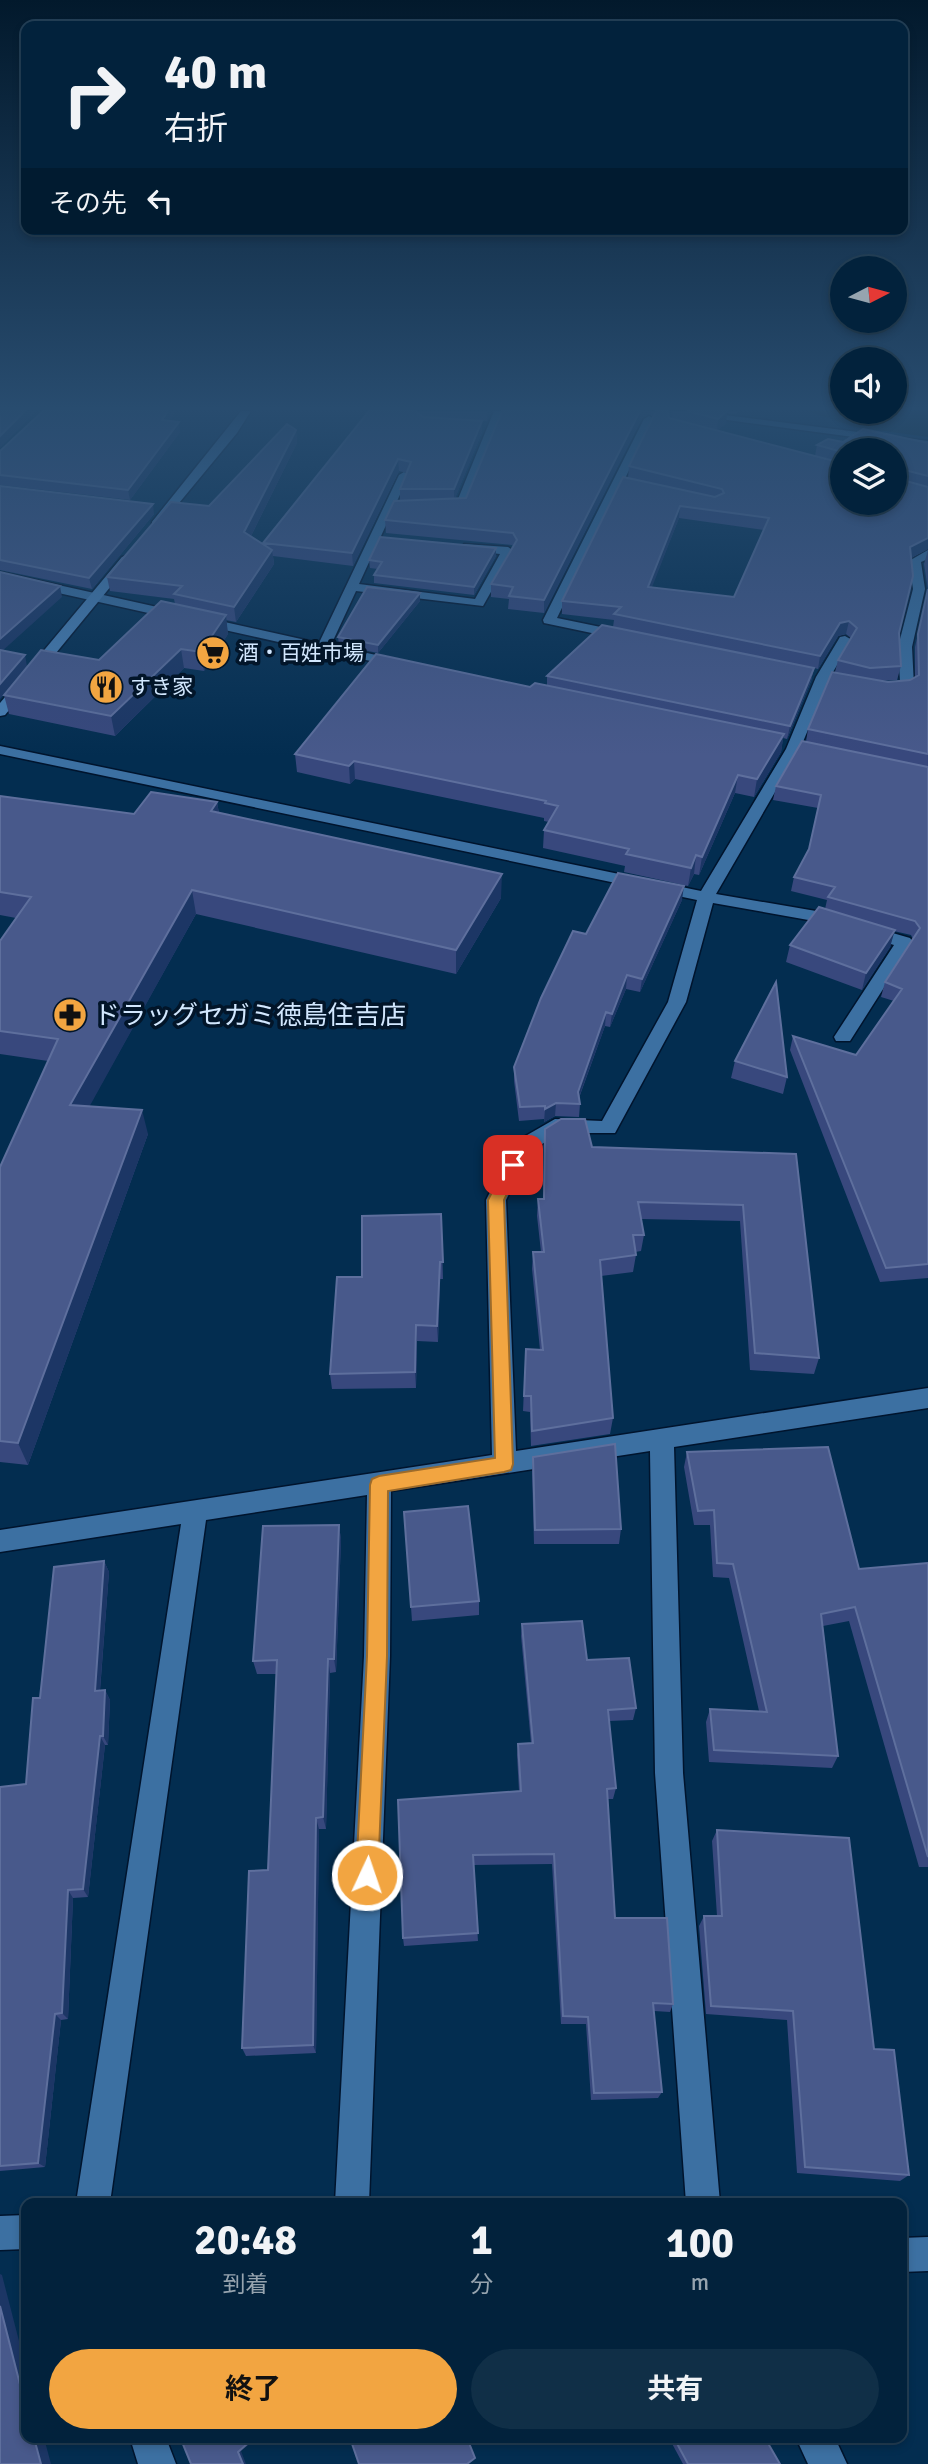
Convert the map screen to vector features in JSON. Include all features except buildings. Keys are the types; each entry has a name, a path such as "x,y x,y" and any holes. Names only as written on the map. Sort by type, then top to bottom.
{"street":[{"path":"0,712 140,544 151,526"},
{"path":"323,648 387,526"},
{"path":"600,526 549,621 643,639"},
{"path":"353,587 479,603 508,551 455,546"},
{"path":"867,688 907,686 905,647 919,589 915,561 928,554"},
{"path":"0,576 407,666"},
{"path":"504,1464 496,1200 522,1147 555,1126 608,1128 677,1002 706,897 793,749 823,677 845,640"},
{"path":"0,750 706,897 816,916 904,942 843,1037"},
{"path":"0,1541 379,1485 928,1398"},
{"path":"662,1440 669,1773 703,2198"},
{"path":"352,2198 377,1656 379,1485"},
{"path":"94,2198 195,1512"},
{"path":"0,2233 21,2232"},
{"path":"907,2255 928,2254"},
{"path":"150,2443 157,2464"},
{"path":"818,2443 828,2464"}],"place":[{"name":"酒・百姓市場","path":"213,653"},
{"name":"すき家","path":"106,687"},
{"name":"ドラッグセガミ徳島住吉店","path":"70,1015"}],"route":[{"path":"367,1875 377,1656 379,1485 504,1464 496,1200 513,1165"}]}
